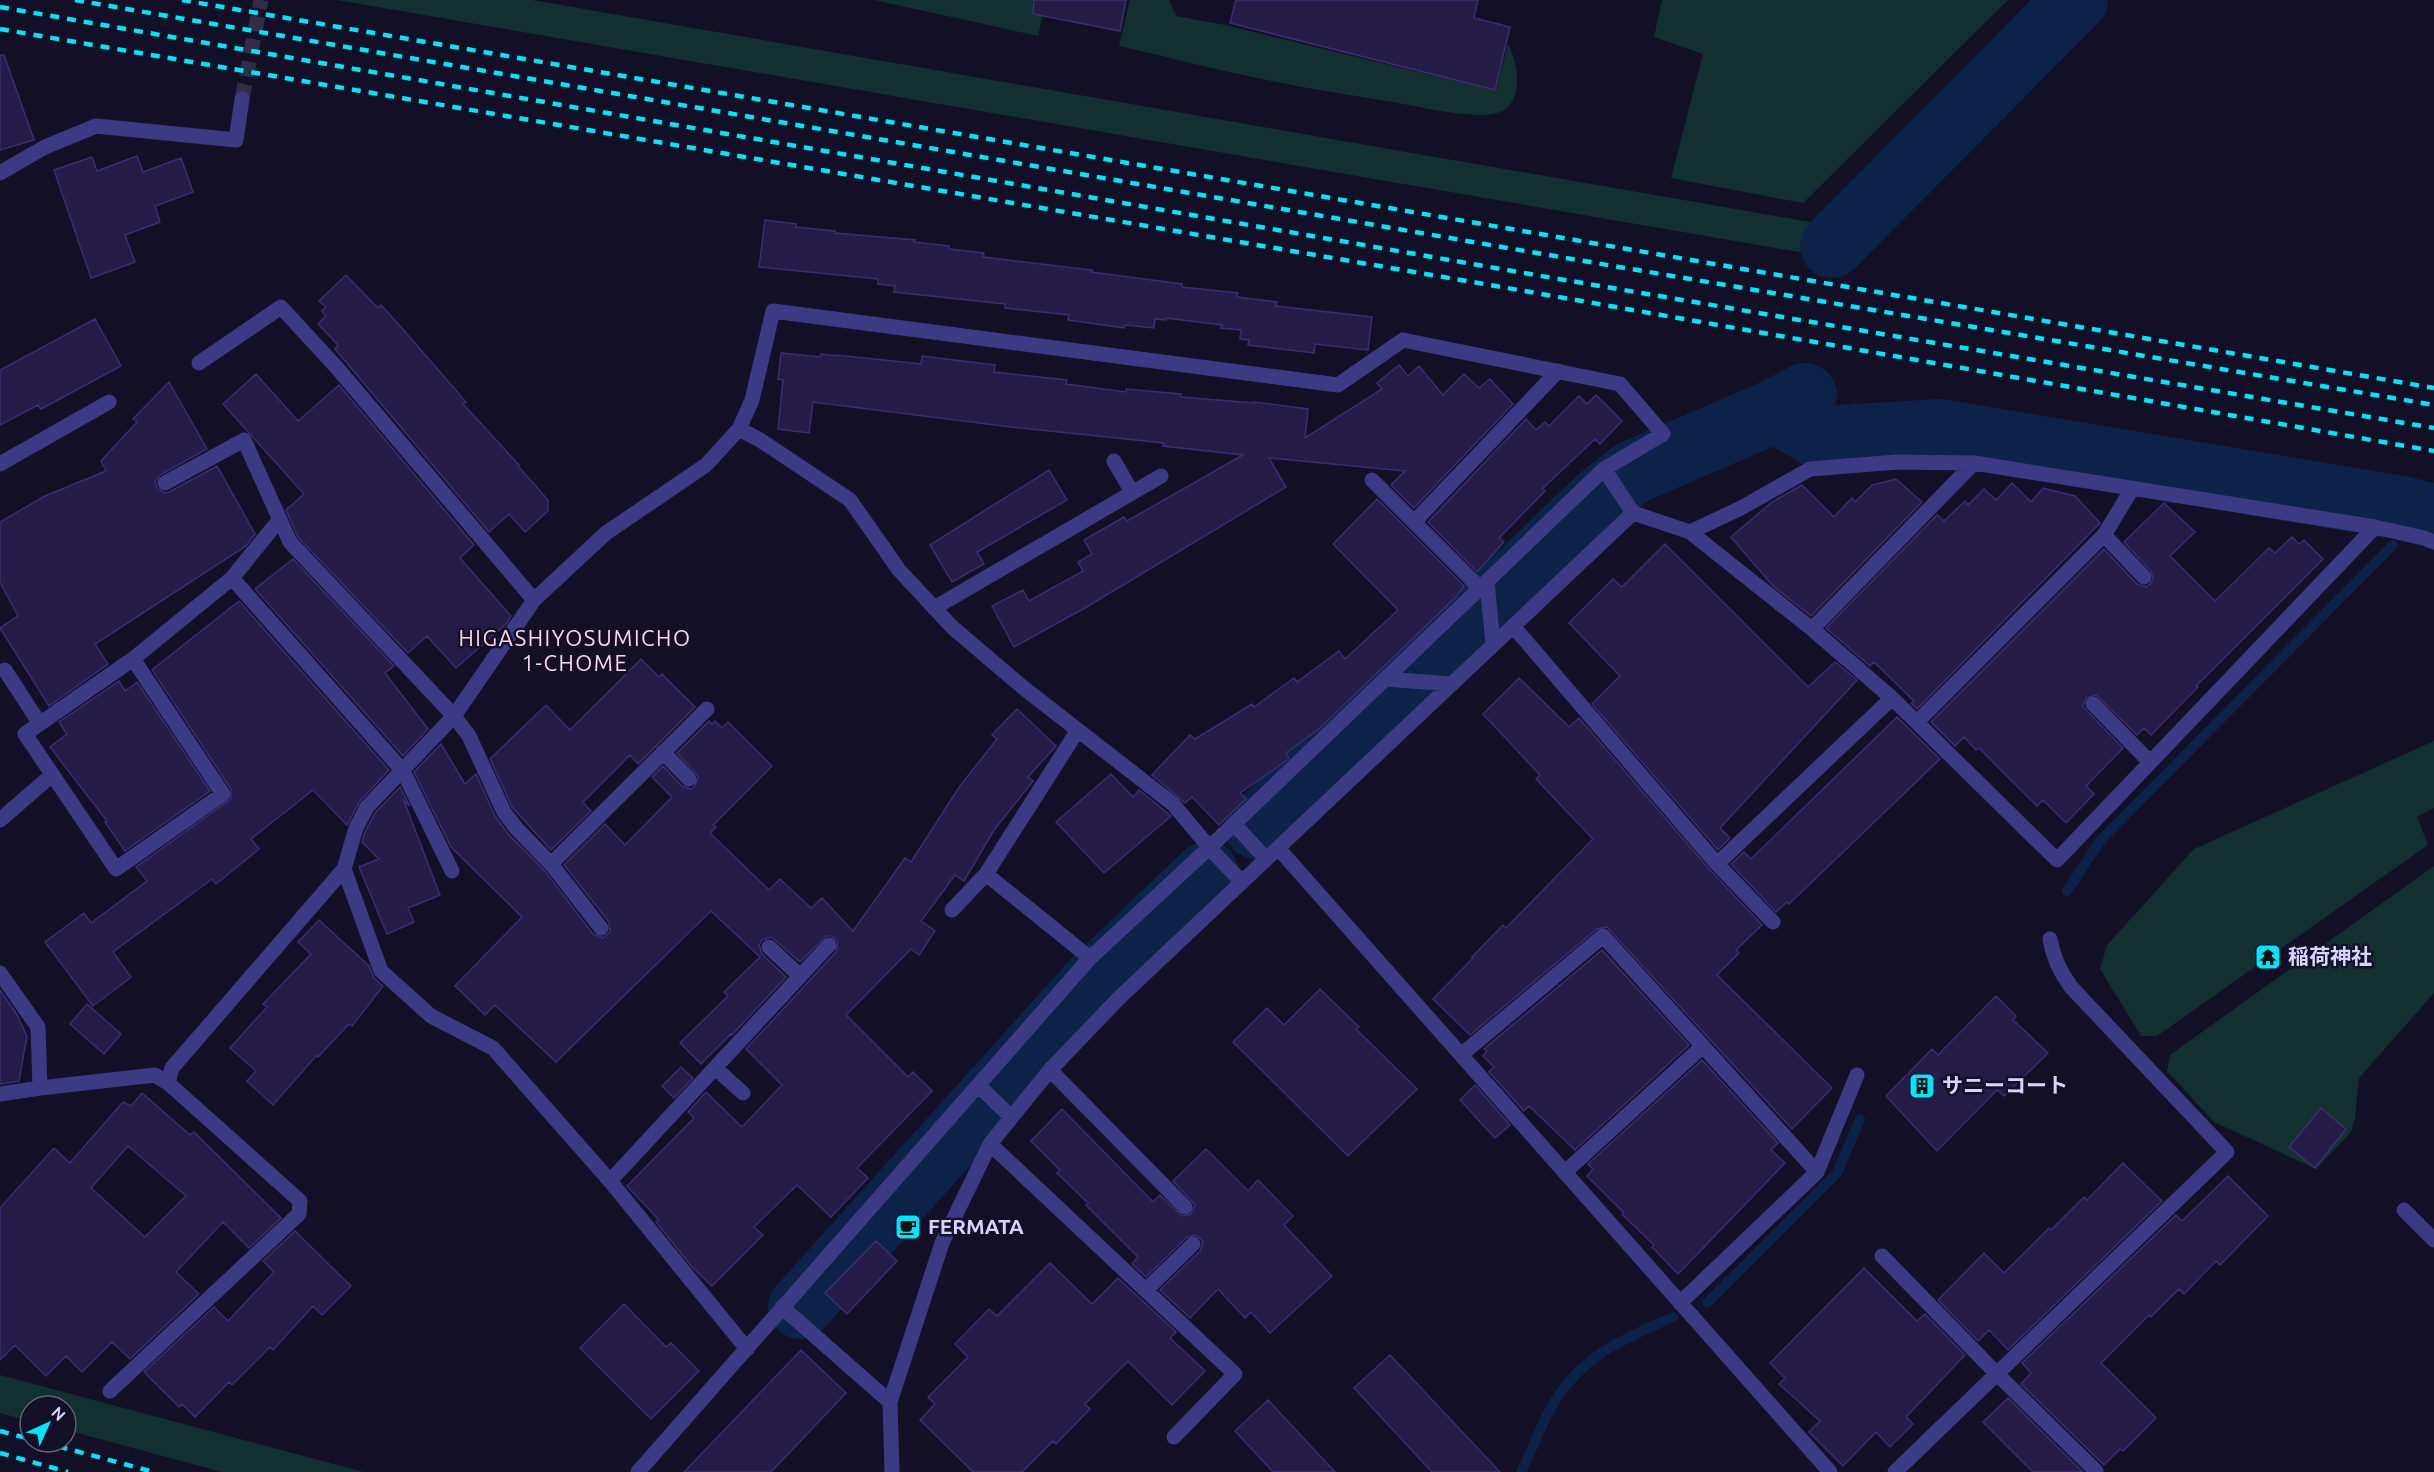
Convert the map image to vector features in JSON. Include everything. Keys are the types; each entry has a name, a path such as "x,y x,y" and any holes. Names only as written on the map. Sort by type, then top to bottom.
{"street":[{"path":"0,173 45,147 96,126 237,140 242,99"},
{"path":"199,363 281,307 338,369 534,600"},
{"path":"168,1083 172,1068 344,869 363,812 454,716 534,600 606,533 706,465 739,429 752,400 773,311 1338,385 1403,340 1620,384 1663,434 1607,473 1485,588 1394,679 1090,958 980,1087 782,1307 638,1472"},
{"path":"1414,522 1558,371"},
{"path":"0,464 109,402"},
{"path":"739,429 760,440 850,500 899,570 952,627 1173,804 1242,882"},
{"path":"165,483 244,440 290,542 454,716 469,736 504,812 551,864 601,928"},
{"path":"1114,461 1132,492"},
{"path":"1690,532 1741,508 1810,469 1897,462 1974,464 2375,527 2434,542"},
{"path":"1812,629 1974,464"},
{"path":"1607,473 1633,513 1690,532 1812,629 1918,721 2057,860 2375,527"},
{"path":"934,608 1161,476"},
{"path":"1372,480 1485,588 1493,644"},
{"path":"1918,721 2104,535 2132,489"},
{"path":"892,1472 890,1402 942,1243 990,1144 1050,1070 1118,999 1633,513"},
{"path":"133,659 223,794 116,870 25,734 133,659 232,578 280,519"},
{"path":"2104,535 2144,577"},
{"path":"232,578 403,771 452,871"},
{"path":"1513,626 1716,864 1773,922"},
{"path":"5,670 40,724"},
{"path":"1394,679 1451,684"},
{"path":"1716,864 1892,698"},
{"path":"2092,704 2150,762"},
{"path":"551,864 707,709"},
{"path":"952,910 986,874 1078,730"},
{"path":"663,752 688,778"},
{"path":"0,820 52,775"},
{"path":"1234,824 1272,853 1461,1055 1830,1472"},
{"path":"344,869 381,970 430,1016 493,1048 610,1181 747,1349"},
{"path":"986,874 1090,958"},
{"path":"1461,1055 1603,936 1817,1172"},
{"path":"1895,1472 2228,1152 2071,987 2060,971 2052,952 2050,939"},
{"path":"610,1181 829,945"},
{"path":"769,946 800,976"},
{"path":"0,973 38,1027 40,1088"},
{"path":"1565,1172 1703,1046"},
{"path":"715,1068 742,1093"},
{"path":"1050,1070 1185,1207"},
{"path":"0,1094 154,1075 168,1083 300,1201 299,1214 110,1391"},
{"path":"1680,1303 1817,1172 1857,1075"},
{"path":"980,1087 1011,1117"},
{"path":"990,1144 1236,1374 1174,1437"},
{"path":"2404,1210 2434,1240"},
{"path":"1146,1290 1193,1244"},
{"path":"1882,1256 2096,1471"},
{"path":"782,1307 890,1402"}],"green space":[{"path":"337,0 532,0 1816,223 1810,254"},
{"path":"874,0 1046,0 1038,36"},
{"path":"1130,0 1169,0 1176,16 1225,25 1496,91 1508,44 1517,73 1515,94 1511,103 1504,110 1493,114 1457,113 1283,83 1119,46"},
{"path":"1662,0 2008,0 1803,203 1671,178 1703,54 1654,37"},
{"path":"2434,741 2434,808 2417,817 2428,845 2157,1036 2141,1036 2100,969 2107,945 2194,849"},
{"path":"2434,866 2434,993 2359,1078 2355,1118 2351,1132 2316,1169 2214,1122 2167,1071 2170,1055"},
{"path":"0,1375 71,1394 18,1394 18,1418 0,1413"},
{"path":"78,1396 364,1472 222,1472 78,1433"}],"building":[{"path":"1034,0 1126,0 1120,31 1033,14"},
{"path":"1236,0 1478,0 1474,18 1510,27 1495,90 1230,23"},
{"path":"0,55 4,55 34,140 0,150"},
{"path":"137,156 143,172 181,158 193,192 155,206 160,222 125,235 135,262 91,278 54,170 92,157 97,171"},
{"path":"765,220 796,224 796,227 835,231 835,233 915,240 914,242 949,246 949,249 984,253 983,257 1092,270 1091,272 1182,284 1182,287 1238,293 1237,297 1277,302 1276,306 1372,317 1368,350 1315,344 1314,353 1248,345 1249,340 1240,339 1241,330 1221,328 1222,325 1166,318 1166,320 1155,319 1154,328 1125,325 1124,328 1068,320 1069,315 1005,308 1005,304 894,292 895,286 878,284 878,279 759,267"},
{"path":"346,275 378,308 381,305 401,327 466,402 463,404 548,500 548,511 525,532 509,514 489,532 335,349 338,345 318,324 326,316 322,311 326,307 319,301"},
{"path":"95,319 121,366 41,409 38,405 0,425 0,370"},
{"path":"781,353 821,357 821,354 837,355 921,364 922,356 995,365 994,372 1067,380 1066,384 1126,392 1126,389 1181,394 1181,397 1254,402 1308,409 1305,438 1382,389 1377,383 1399,365 1408,376 1419,366 1443,395 1464,374 1479,388 1490,379 1513,404 1414,508 1391,485 1405,471 1269,458 1286,487 1083,609 1014,647 992,606 1023,590 1029,601 1083,571 1078,562 1092,554 1084,540 1124,517 1127,521 1243,455 1163,446 1164,443 1011,427 813,402 809,433 778,429 783,380 778,379"},
{"path":"256,374 298,421 339,385 474,545 460,558 511,616 507,623 456,668 427,636 408,653 298,537 286,510 304,494 223,404"},
{"path":"169,382 207,449 160,475 155,482 157,488 164,493 169,492 217,466 255,534 246,546 95,644 108,664 49,706 0,628 18,616 0,582 0,522 45,496 106,471 101,461 137,422 133,419"},
{"path":"1596,395 1622,421 1600,444 1595,439 1542,489 1545,491 1499,538 1504,542 1477,572 1428,522 1526,419 1536,430 1545,422 1549,426 1579,396 1587,404"},
{"path":"1049,470 1067,500 977,552 984,564 952,582 930,545"},
{"path":"1896,479 1922,502 1811,616 1773,586 1731,537 1772,502 1802,485 1834,517 1852,498 1855,502 1872,485"},
{"path":"2012,483 2031,502 2043,488 2075,496 2100,523 1917,709 1911,703 1914,701 1874,662 1870,666 1826,628 1937,515 1944,521 1965,501 1968,505 1984,489 1996,500"},
{"path":"1377,499 1464,586 1456,597 1319,729 1286,753 1289,758 1240,793 1246,799 1219,825 1192,797 1185,803 1152,775 1190,735 1195,739 1252,704 1254,707 1294,678 1297,682 1339,651 1345,659 1398,610 1333,544"},
{"path":"2164,503 2195,532 2170,556 2215,601 2269,548 2275,553 2292,537 2299,544 2304,540 2323,559 2196,686 2198,687 2151,735 2144,728 2137,735 2096,695 2086,698 2083,706 2123,748 2086,786 2094,794 2066,823 2043,800 2037,806 1979,748 1976,750 1964,737 1955,746 1931,722 2104,549 2137,584 2146,587 2150,584 2153,579 2151,571 2124,542"},
{"path":"1665,544 1808,687 1835,662 1857,680 1720,828 1730,838 1718,850 1592,704 1620,676 1569,623 1613,579 1622,587"},
{"path":"293,559 394,666 385,673 428,729 403,756 255,589"},
{"path":"239,601 389,770 360,801 347,825 313,790 251,839 259,849 216,884 212,879 113,952 131,977 93,1006 45,942 84,913 91,923 147,881 136,867 231,799 231,789 152,670"},
{"path":"641,659 659,677 662,674 695,707 638,764 630,755 583,802 591,811 551,850 512,807 490,759 546,705 570,730"},
{"path":"1519,678 1569,727 1579,718 1710,870 1762,925 1736,950 1739,953 1717,975 1832,1088 1792,1129 1607,927 1597,929 1470,1035 1433,999 1503,925 1506,928 1593,839 1536,779 1540,775 1483,714"},
{"path":"119,681 125,691 137,682 210,791 125,851 105,822 107,821 50,747 67,734 59,722"},
{"path":"1017,709 1056,746 1028,777 1033,781 994,830 964,881 955,875 921,921 935,931 919,955 911,949 846,1015 908,1077 913,1072 932,1091 857,1168 868,1178 831,1217 797,1185 754,1227 763,1235 712,1286 692,1267 656,1222 659,1220 627,1186 694,1118 688,1112 706,1092 742,1127 782,1085 746,1049 836,952 838,942 832,936 826,936 800,962 771,937 762,940 759,945 762,954 786,977 732,1035 701,1064 680,1043 728,996 724,992 760,957 711,911 556,1062 495,1005 485,1015 455,986 522,917 451,847 414,772 441,744 465,784 476,774 495,816 509,835 544,870 593,934 603,938 610,932 609,922 564,865 605,824 625,845 672,797 652,777 663,766 682,786 691,789 695,786 698,776 677,753 709,721 712,724 715,721 722,728 728,722 772,766 713,825 716,827 710,833 769,890 780,879 811,908 822,898 853,931 905,858 911,862 960,786 997,739 992,735"},
{"path":"1897,717 1940,759 1789,904 1787,902 1776,912 1731,864 1744,852 1751,859"},
{"path":"1111,774 1133,797 1139,790 1171,816 1104,873 1056,822"},
{"path":"400,787 410,806 404,801 440,895 408,908 414,922 387,934 359,867 379,859 362,842 375,813"},
{"path":"319,920 369,966 374,978 383,986 352,1026 349,1024 318,1057 317,1055 273,1105 247,1081 256,1071 230,1048 267,1007 263,1004 311,954 298,942"},
{"path":"1602,950 1689,1045 1575,1150 1529,1106 1524,1111 1489,1072 1494,1067 1483,1056 1487,1051 1484,1049"},
{"path":"1320,989 1359,1027 1356,1029 1417,1089 1348,1156 1233,1042 1267,1008 1284,1025"},
{"path":"0,990 16,1013 27,1036 19,1081 0,1084"},
{"path":"1996,996 2016,1016 2013,1020 2048,1053 2004,1096 1997,1090 1937,1151 1886,1096 1932,1049 1938,1055"},
{"path":"87,1004 121,1034 104,1054 70,1024"},
{"path":"1702,1060 1778,1143 1771,1150 1785,1163 1678,1274 1652,1247 1654,1245 1587,1176 1593,1169 1588,1164"},
{"path":"681,1067 693,1078 674,1098 662,1086"},
{"path":"1475,1085 1510,1125 1495,1138 1460,1100"},
{"path":"142,1093 190,1135 194,1132 281,1218 249,1248 223,1222 176,1272 199,1294 130,1359 112,1342 82,1372 66,1356 46,1376 15,1345 0,1360 0,1208 54,1148 70,1163 123,1102 131,1106","holes":["128,1146 186,1196 145,1237 91,1188"]},
{"path":"2321,1108 2346,1129 2315,1168 2289,1147"},
{"path":"1062,1109 1153,1202 1160,1195 1182,1216 1191,1214 1195,1205 1173,1181 1206,1149 1248,1191 1258,1180 1293,1216 1284,1225 1332,1276 1270,1333 1251,1312 1245,1318 1218,1289 1190,1318 1160,1290 1200,1251 1203,1242 1195,1235 1187,1237 1146,1277 1132,1264 1138,1257 1086,1205 1088,1203 1057,1173 1060,1170 1031,1141"},
{"path":"2123,1163 2162,1201 2008,1350 1989,1330 1978,1341 1938,1300 1984,1253 2004,1273 2084,1197 2087,1200"},
{"path":"2228,1176 2268,1216 2220,1265 2216,1261 2184,1294 2179,1289 2101,1363 2156,1418 2123,1451 2120,1449 2104,1465 2021,1384 2031,1373 2022,1363 2176,1215 2182,1221"},
{"path":"295,1231 351,1286 322,1315 313,1306 273,1350 270,1347 232,1385 229,1382 195,1417 182,1404 179,1407 144,1372 214,1307 228,1321 274,1272 263,1261"},
{"path":"876,1241 897,1261 847,1314 825,1293"},
{"path":"1050,1263 1092,1304 1118,1278 1176,1332 1170,1338 1205,1371 1172,1405 1128,1361 1085,1404 1090,1409 1056,1444 1053,1441 1022,1472 973,1472 920,1420 935,1404 928,1397 968,1357 955,1344 989,1309 997,1316"},
{"path":"1864,1268 1917,1321 1925,1314 1965,1355 1906,1417 1913,1424 1890,1447 1876,1432 1843,1466 1809,1432 1820,1421 1779,1384 1785,1378 1770,1363"},
{"path":"624,1304 666,1347 671,1343 699,1371 651,1419 580,1348"},
{"path":"801,1350 846,1393 771,1472 684,1472"},
{"path":"1390,1355 1500,1472 1432,1472 1354,1388"},
{"path":"2008,1398 2083,1472 2033,1472 1983,1422"},
{"path":"1268,1400 1335,1472 1273,1472 1235,1431"}],"waterway":[{"path":"1832,246 2076,0"},
{"path":"1256,827 1602,496 1633,472 1775,411 1805,395"},
{"path":"1775,411 1822,438 1940,431 2402,508 2434,516"},
{"path":"2067,891 2100,841 2393,545"},
{"path":"800,1307 1095,980 1207,873"},
{"path":"1707,1303 1837,1173 1860,1119"},
{"path":"1521,1472 1550,1409 1566,1385 1579,1371 1606,1350 1673,1317"}],"tunnel":[{"path":"242,99 261,0"}],"railway":[{"path":"75,0 1525,251 2434,405"},
{"path":"182,0 2434,388"},
{"path":"0,7 1524,273 2434,428"},
{"path":"0,29 1519,290 2434,451"},
{"path":"0,1431 18,1436"},
{"path":"78,1452 154,1472"},
{"path":"0,1453 68,1472"}],"place":[{"name":"稲荷神社","path":"2268,957"},
{"name":"サニーコート","path":"1922,1086"},
{"name":"FERMATA","path":"908,1227"}],"district":[{"name":"HIGASHIYOSUMICHO 1-CHOME","path":"575,650"}]}
